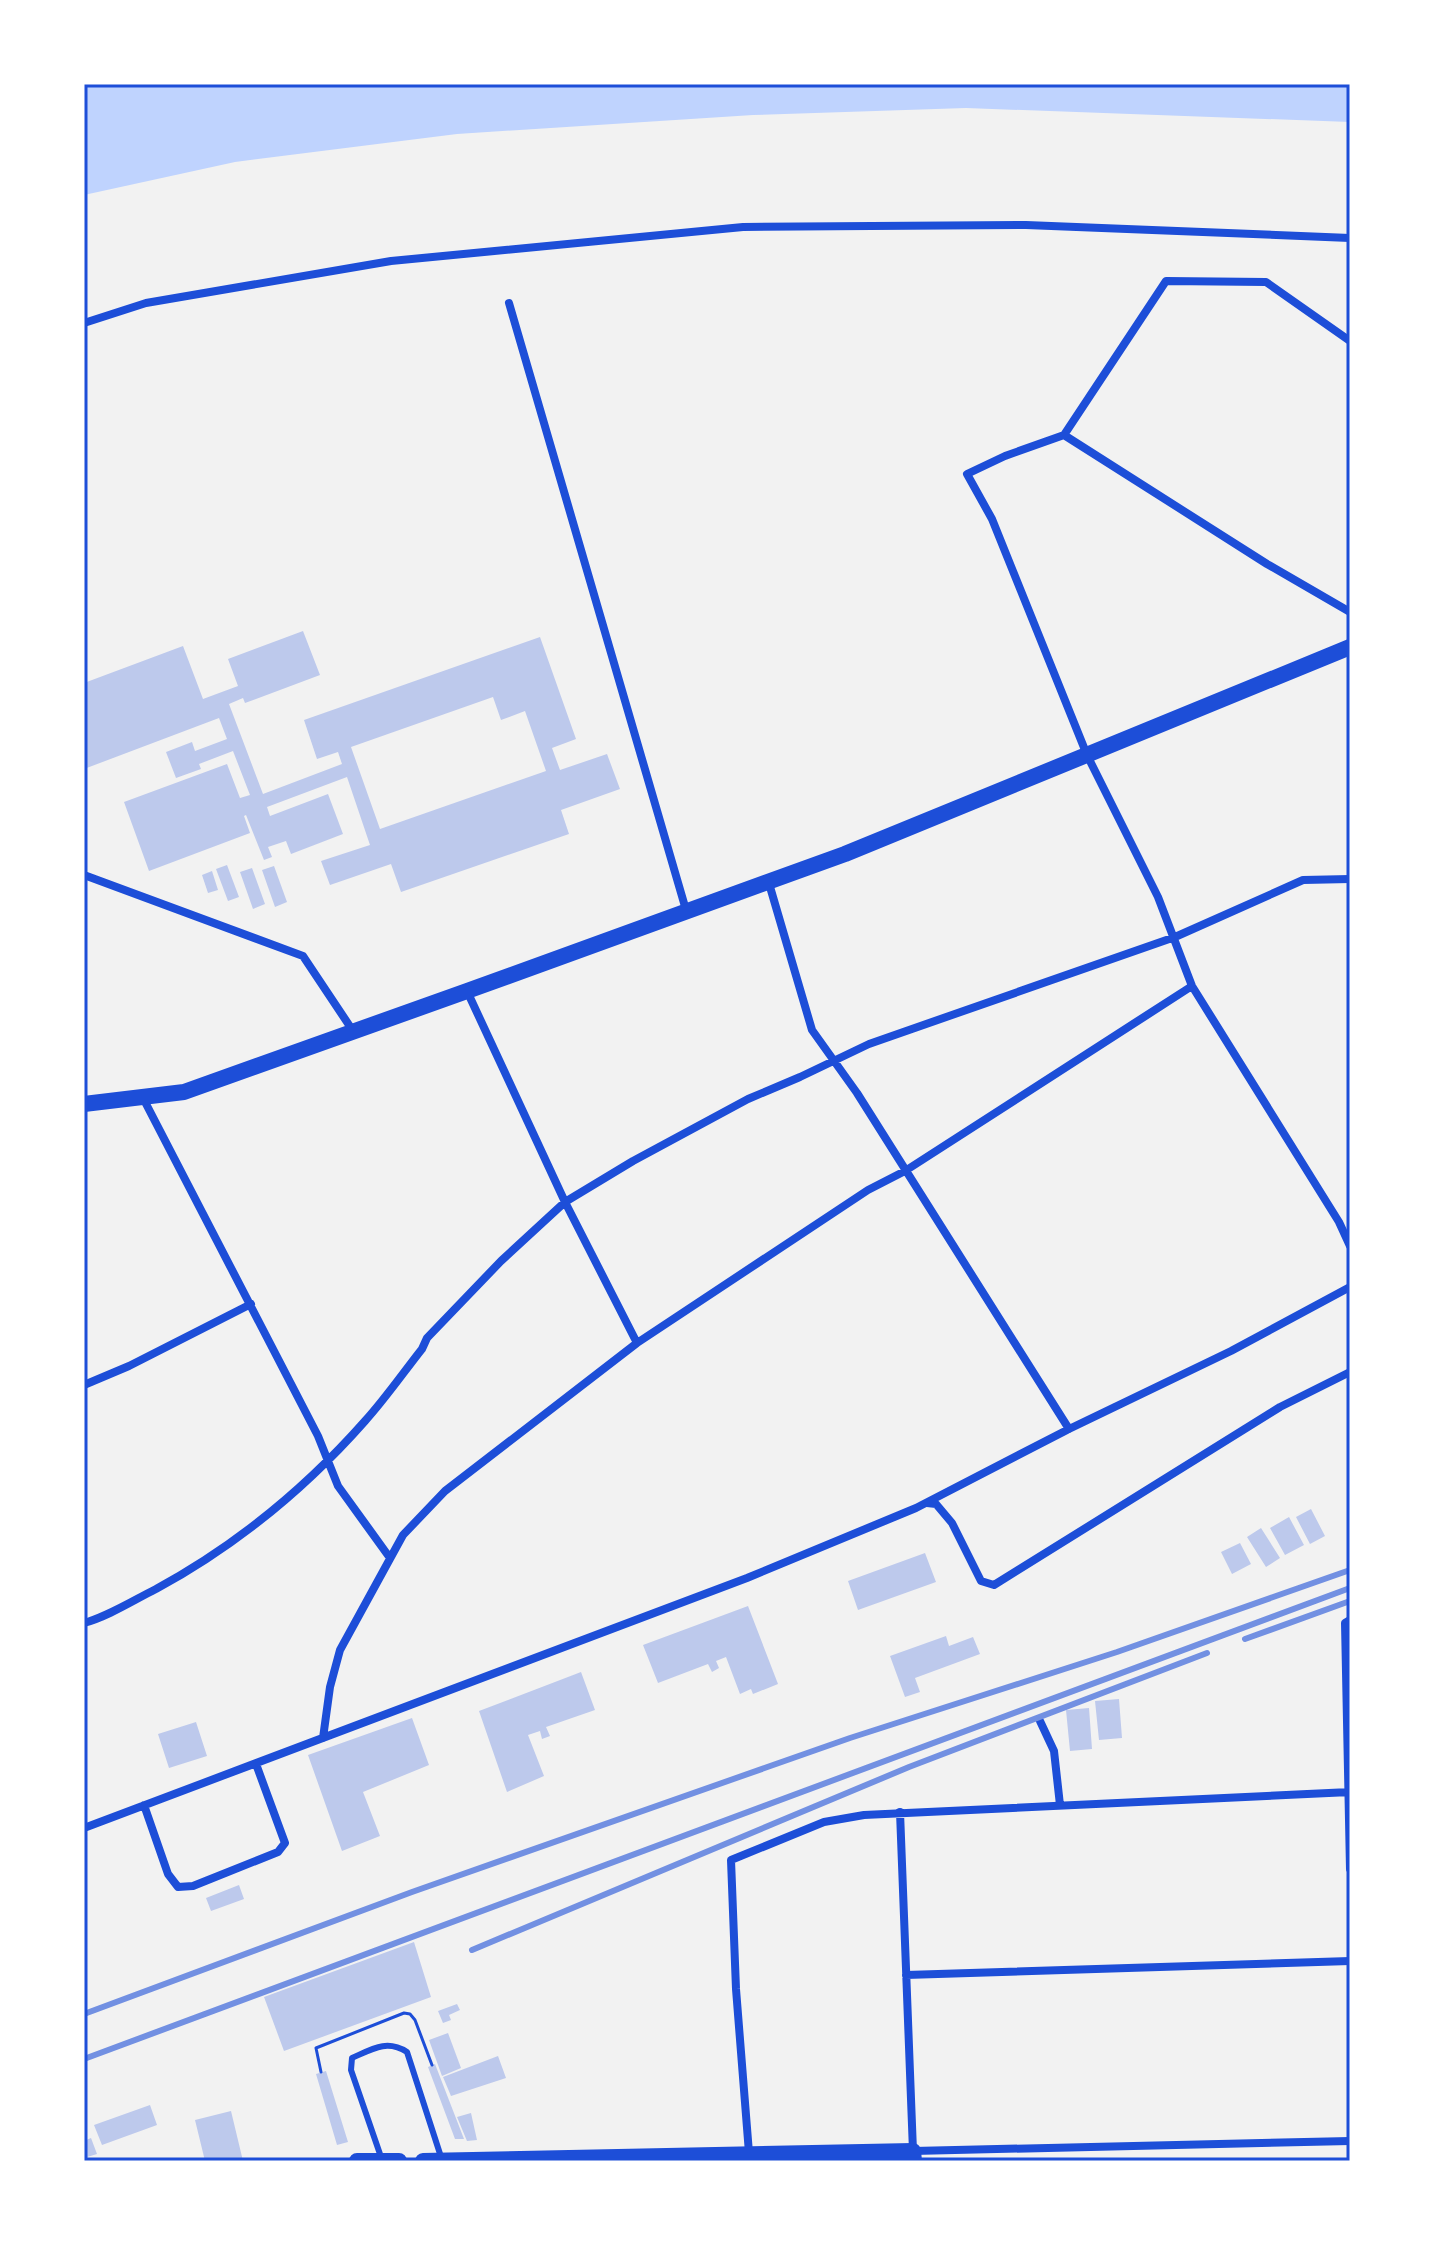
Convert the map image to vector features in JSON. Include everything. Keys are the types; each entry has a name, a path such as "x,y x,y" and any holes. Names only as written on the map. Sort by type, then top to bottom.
{"main road":[{"path":"84,1104 184,1092 354,1032 845,854 1350,647"},
{"path":"423,2161 574,2160 749,2153 913,2156"},
{"path":"357,2161 399,2161"}],"street":[{"path":"84,323 146,303 391,261 743,227 1026,225 1350,238"},
{"path":"1350,341 1266,282 1166,281 1064,435 1005,456 967,474 992,519 1087,755 1158,897 1192,986 1339,1222 1350,1246"},
{"path":"509,303 686,910"},
{"path":"1064,435 1254,556 1350,612"},
{"path":"84,875 303,956 354,1032"},
{"path":"84,1623 105,1616 190,1570 263,1520 366,1420 422,1349 427,1338 501,1261 565,1202 633,1161 748,1099 869,1044 1175,937 1303,880 1350,879"},
{"path":"768,880 812,1030 857,1093 1069,1429"},
{"path":"323,1738 330,1687 340,1650 403,1535 445,1491 637,1343 856,1198 905,1171 1192,986"},
{"path":"467,991 565,1202 637,1343"},
{"path":"143,1097 318,1436 338,1486 390,1558"},
{"path":"84,1828 747,1578 926,1503 1069,1429 1231,1351 1350,1287"},
{"path":"84,1385 129,1366 251,1304"},
{"path":"926,1503 936,1504 952,1523 981,1581 994,1585 1280,1407 1350,1372"},
{"path":"1350,1620 1345,1623 1350,1869"},
{"path":"1040,1721 1054,1751 1060,1805"},
{"path":"144,1805 168,1874 178,1887 193,1886 278,1852 285,1843 256,1764"},
{"path":"749,2153 736,1989 731,1860 824,1822 900,1812 1348,1792"},
{"path":"900,1812 913,2156 1350,2141"},
{"path":"906,1975 1350,1961"}],"lane":[{"path":"382,2161 351,2070 352,2058 383,2044 398,2046 407,2052 442,2160"}],"water":[{"path":"84,84 1350,84 1350,122 966,108 753,115 457,134 235,162 84,195"}],"building":[{"path":"303,631 320,675 245,703 243,698 229,704 263,794 342,764 338,752 317,759 304,720 540,637 576,739 552,748 560,770 607,754 620,789 561,810 569,834 401,892 391,864 330,885 321,861 370,845 347,777 267,807 270,816 328,794 343,834 291,854 286,841 268,847 272,857 264,860 246,815 250,833 149,871 124,802 227,764 240,798 250,795 233,751 199,764 201,769 176,778 166,752 192,742 195,751 227,739 219,718 84,769 84,683 183,646 203,699 238,686 228,659","holes":["493,697 501,720 525,711 546,771 380,829 351,747"]},
{"path":"227,865 239,897 228,901 216,869"},
{"path":"274,866 287,902 275,907 262,870"},
{"path":"252,868 265,904 253,909 240,872"},
{"path":"212,871 218,890 208,893 202,875"},
{"path":"1311,1509 1325,1536 1310,1544 1296,1517"},
{"path":"1289,1517 1304,1545 1285,1555 1270,1528"},
{"path":"1261,1528 1280,1558 1266,1567 1247,1537"},
{"path":"1240,1543 1251,1564 1232,1574 1221,1552"},
{"path":"925,1553 936,1582 858,1610 848,1581"},
{"path":"748,1606 778,1684 753,1694 751,1689 740,1694 726,1657 716,1661 719,1668 712,1672 708,1664 658,1683 643,1645"},
{"path":"946,1636 949,1646 973,1637 980,1654 915,1678 920,1692 905,1697 890,1656"},
{"path":"581,1672 595,1710 546,1727 550,1736 542,1739 540,1731 528,1735 544,1776 507,1792 479,1711"},
{"path":"1119,1699 1122,1738 1099,1740 1095,1701"},
{"path":"1089,1708 1092,1749 1070,1751 1066,1710"},
{"path":"412,1718 429,1765 363,1792 380,1836 342,1851 308,1755"},
{"path":"196,1722 207,1756 169,1768 158,1734"},
{"path":"239,1885 244,1899 211,1911 206,1898"},
{"path":"414,1942 431,1997 284,2051 264,1997"},
{"path":"457,2004 460,2010 449,2015 451,2020 443,2023 438,2011"},
{"path":"448,2033 461,2068 442,2076 429,2040"},
{"path":"498,2056 506,2078 451,2096 443,2077"},
{"path":"435,2064 464,2139 455,2139 428,2067"},
{"path":"326,2071 348,2142 337,2145 316,2074"},
{"path":"150,2105 157,2125 102,2145 94,2125"},
{"path":"231,2111 243,2161 205,2161 195,2120"},
{"path":"471,2113 477,2140 467,2141 457,2117"},
{"path":"91,2138 97,2154 84,2158 84,2141"}],"railway":[{"path":"84,2014 412,1892 850,1738 1117,1652 1350,1570"},
{"path":"84,2059 1350,1588"},
{"path":"1245,1639 1350,1601"},
{"path":"472,1950 909,1767 1207,1653"}]}
